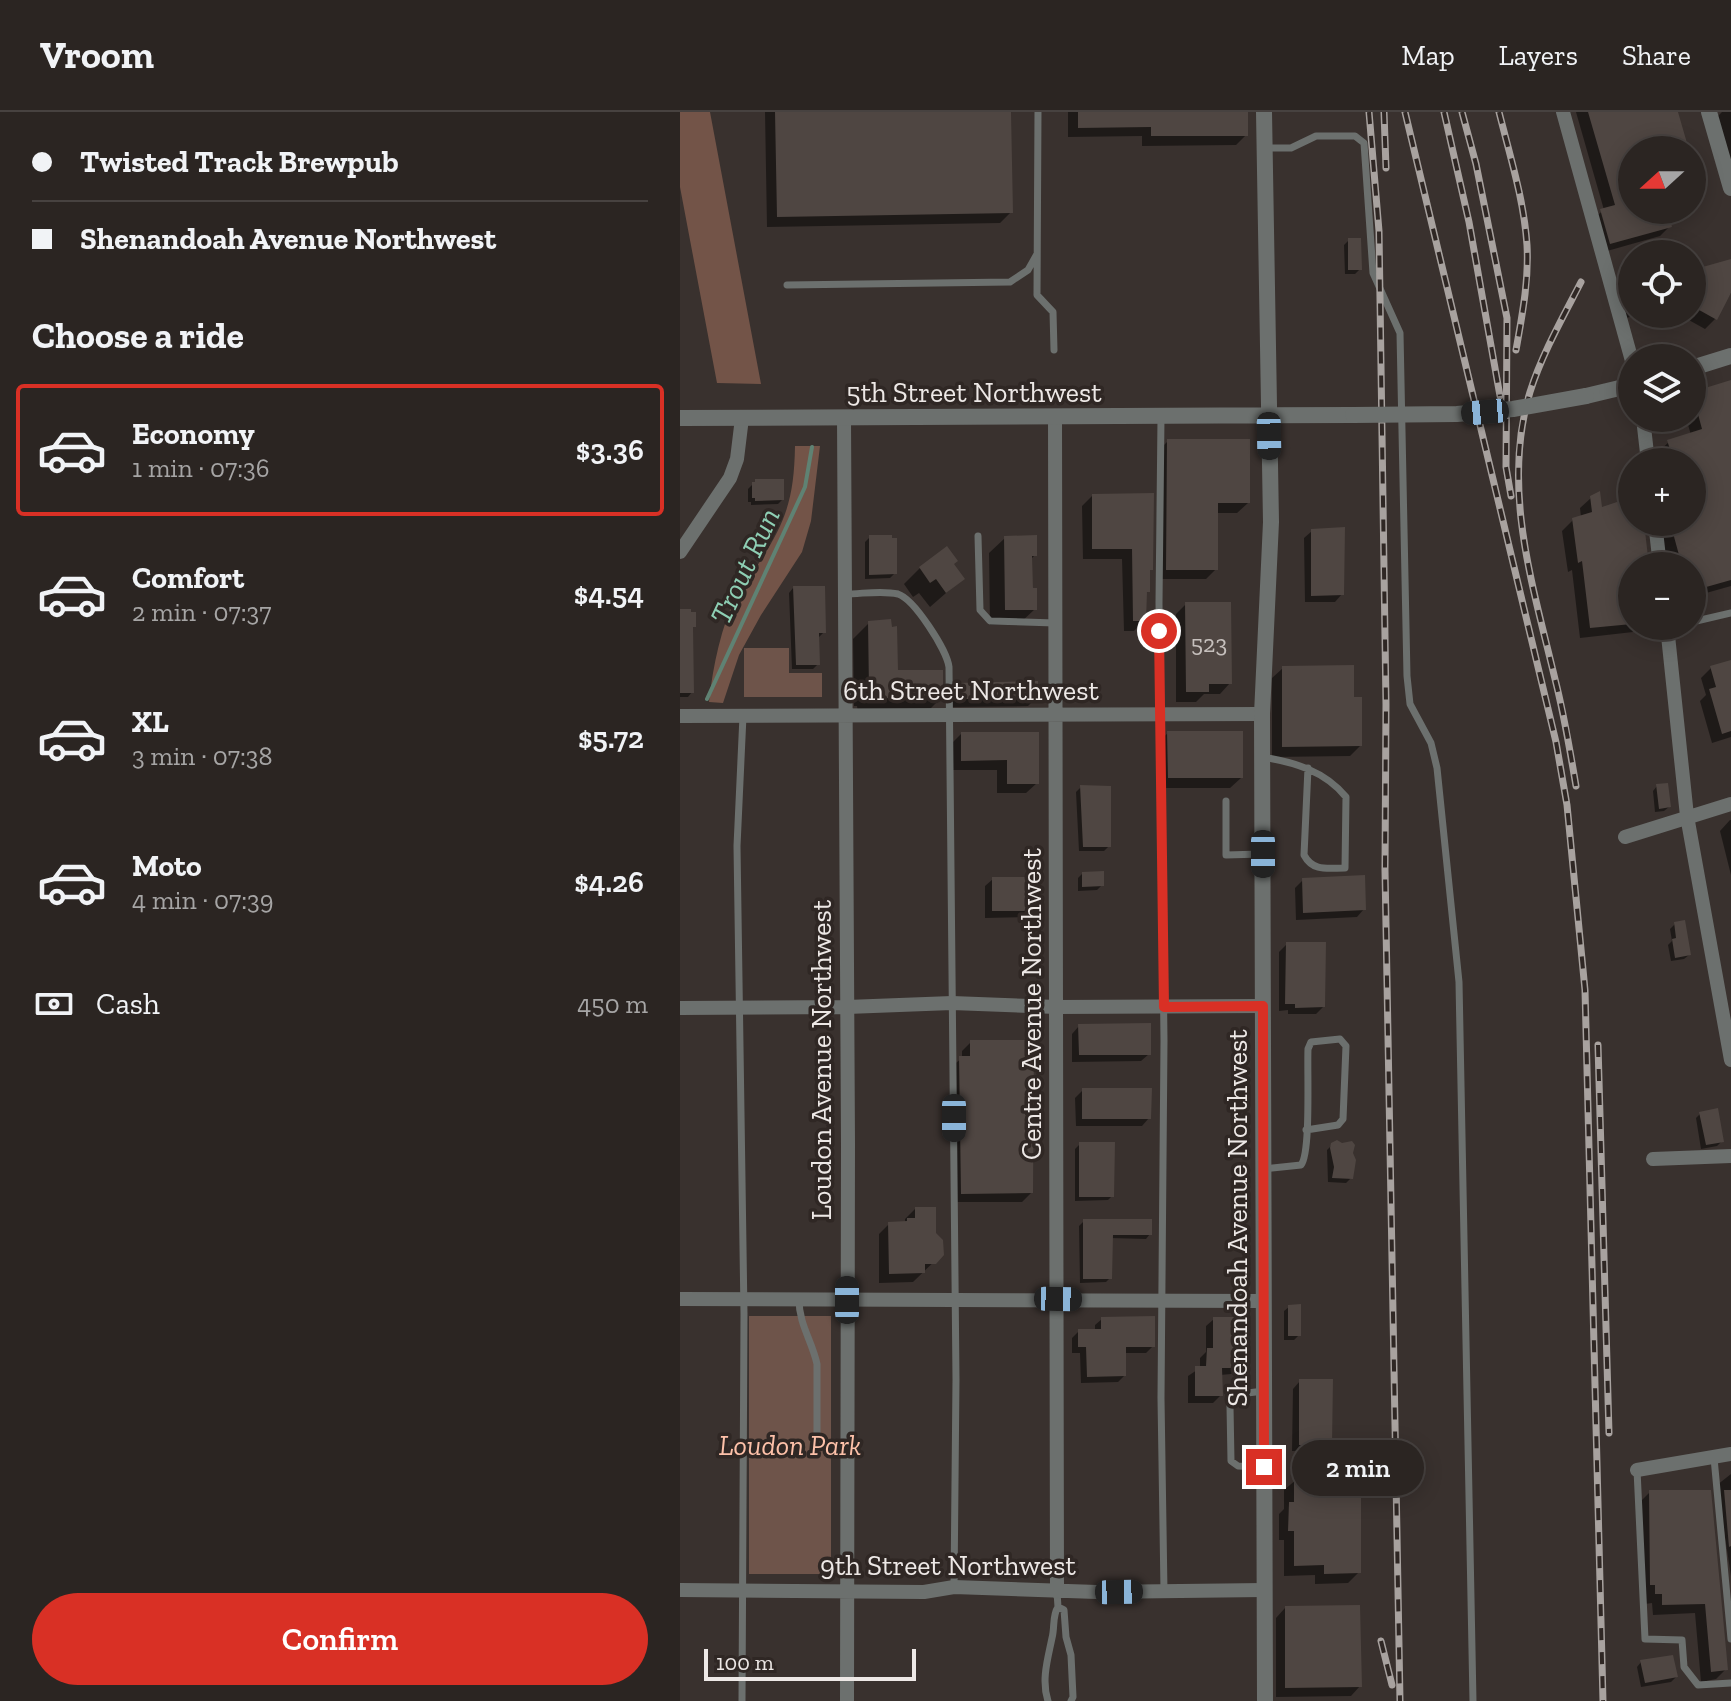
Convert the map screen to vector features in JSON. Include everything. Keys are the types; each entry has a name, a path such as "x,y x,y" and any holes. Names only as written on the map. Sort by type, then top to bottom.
{"street":[{"name":"Shenandoah Avenue Northwest","path":"1264,112 1271,522 1262,714 1265,1701"},
{"path":"1563,112 1627,344"},
{"path":"1709,112 1731,188"},
{"path":"1706,364 1731,356"},
{"name":"5th Street Northwest","path":"680,418 1457,414 1513,409 1618,388"},
{"name":"Centre Avenue Northwest","path":"1055,417 1058,1599"},
{"path":"680,552 730,478 737,459 742,418"},
{"name":"Loudon Avenue Northwest","path":"844,419 847,1701"},
{"path":"1670,640 1687,816 1731,1060"},
{"name":"6th Street Northwest","path":"680,716 1262,714"},
{"path":"1625,837 1731,804"},
{"path":"680,1008 952,1003 1057,1007 1263,1006"},
{"path":"1653,1159 1731,1156"},
{"path":"680,1299 1264,1301"},
{"path":"1637,1470 1731,1454"},
{"name":"9th Street Northwest","path":"680,1590 924,1592 954,1587 1058,1599 1164,1591 1264,1590"}],"lane":[{"path":"1038,112 1037,295 1053,312 1054,350"},
{"path":"1264,148 1291,148 1316,136 1355,136 1364,143 1373,273 1400,333 1407,676 1410,704 1431,743 1437,768 1459,982 1473,1701"},
{"path":"787,285 1010,282 1028,270 1037,254"},
{"path":"1161,417 1164,1591"},
{"path":"978,536 980,610 990,621 1055,623"},
{"path":"845,594 896,594 912,605 948,659 954,1587"},
{"path":"1706,619 1731,613"},
{"path":"742,1701 743,1300 737,846 743,716"},
{"path":"1262,757 1308,768 1337,785 1346,797 1345,868 1315,868 1304,855 1308,768"},
{"path":"1226,801 1226,855 1263,854"},
{"path":"1263,1169 1301,1165 1306,1158 1306,1130 1308,1049 1311,1042 1340,1039 1346,1046 1343,1119 1338,1125 1306,1130"},
{"path":"799,1300 801,1322 817,1364 817,1448"},
{"path":"1264,1391 1239,1394 1230,1406 1231,1461 1238,1466 1264,1467"},
{"path":"1714,1457 1731,1639"},
{"path":"1637,1470 1645,1639 1682,1640 1684,1667 1698,1685 1731,1683"},
{"path":"1048,1701 1046,1656 1058,1599"},
{"path":"1058,1599 1064,1610 1071,1655 1071,1701"},
{"path":"1050,1645 1068,1645"}],"green space":[{"path":"744,648 789,648 789,673 822,673 822,697 744,697"},
{"name":"Loudon Park","path":"749,1316 831,1316 831,1574 749,1574"}],"shaded area":[{"path":"680,112 710,112 761,384 717,383 680,187"},
{"path":"795,446 820,446 811,521 802,552 739,655 723,703 709,702 718,647 731,606 769,548 787,508"}],"building":[{"path":"775,112 1011,112 1013,213 777,217"},
{"path":"1078,112 1248,112 1248,136 1151,136 1151,127 1078,128"},
{"path":"1588,112 1678,112 1685,136 1618,136 1618,224 1671,224 1672,227 1610,244 1600,209 1615,205"},
{"path":"1348,238 1361,238 1362,270 1348,270"},
{"path":"1731,259 1731,293 1717,320 1706,314 1706,266"},
{"path":"1731,380 1731,580 1706,587 1706,552 1678,552 1674,536 1706,536 1706,448 1670,448 1667,440 1692,432 1706,432 1706,388"},
{"path":"1167,439 1250,439 1250,503 1218,503 1218,570 1166,570"},
{"path":"755,479 784,479 784,500 755,501 752,498 752,482"},
{"path":"1600,491 1602,507 1618,502 1618,536 1646,536 1647,552 1618,552 1618,625 1590,628 1582,561 1578,563 1572,518 1592,512 1590,496"},
{"path":"1154,493 1153,570 1150,570 1146,621 1133,621 1132,549 1092,549 1092,494"},
{"path":"1345,527 1344,595 1311,596 1311,529"},
{"path":"869,535 892,535 892,538 897,538 897,574 869,575"},
{"path":"1037,535 1037,556 1032,556 1037,610 1005,610 1004,536"},
{"path":"947,546 958,561 954,564 965,579 946,593 936,579 930,583 919,567"},
{"path":"793,586 825,586 826,633 819,633 820,665 796,665"},
{"path":"1185,602 1231,602 1232,684 1209,684 1209,692 1186,692"},
{"path":"680,609 696,612 696,627 693,627 694,693 680,693"},
{"path":"891,619 892,627 897,626 898,670 943,670 943,699 873,698 872,691 869,691 868,621"},
{"path":"1731,660 1731,731 1722,734 1709,689 1716,687 1710,666"},
{"path":"1354,665 1354,697 1362,697 1362,746 1282,747 1282,666"},
{"path":"1038,681 1038,699 956,699 956,683"},
{"path":"1167,731 1243,731 1243,778 1168,778"},
{"path":"961,732 1039,732 1039,784 1007,784 1007,760 961,761"},
{"path":"1668,783 1671,807 1659,809 1656,784"},
{"path":"1080,785 1111,786 1111,847 1083,847"},
{"path":"1104,871 1104,886 1082,887 1082,872"},
{"path":"1365,875 1366,910 1303,913 1302,878"},
{"path":"992,877 1035,877 1039,901 1034,901 1034,911 992,911"},
{"path":"1685,920 1691,955 1675,958 1672,939 1676,938 1674,922"},
{"path":"1286,942 1326,942 1325,1007 1295,1008 1295,1004 1285,1004"},
{"path":"1151,1023 1151,1055 1079,1055 1078,1024"},
{"path":"970,1040 1034,1040 1033,1193 961,1194 959,1056 970,1056"},
{"path":"1082,1088 1152,1088 1151,1119 1082,1119"},
{"path":"1718,1108 1724,1142 1706,1145 1699,1112"},
{"path":"1337,1140 1342,1143 1352,1141 1355,1145 1353,1179 1332,1178 1334,1167 1330,1148 1331,1143"},
{"path":"1079,1142 1115,1142 1114,1197 1079,1197"},
{"path":"915,1207 936,1207 936,1233 943,1240 944,1255 936,1264 925,1264 925,1273 889,1274 888,1222 915,1218"},
{"path":"1083,1219 1152,1219 1152,1235 1113,1235 1112,1279 1083,1279"},
{"path":"1301,1304 1301,1336 1288,1336 1288,1305"},
{"path":"1155,1316 1155,1347 1126,1347 1126,1376 1087,1377 1086,1347 1078,1347 1078,1329 1101,1329 1101,1317"},
{"path":"1213,1317 1240,1317 1241,1368 1222,1368 1223,1396 1195,1396 1195,1366 1206,1366 1207,1348 1213,1348"},
{"path":"1299,1379 1333,1379 1332,1445 1299,1445"},
{"path":"1337,1453 1358,1453 1358,1467 1361,1467 1361,1573 1324,1574 1324,1565 1294,1566 1294,1531 1288,1531 1289,1502 1294,1502 1294,1478 1308,1477 1308,1467 1337,1467"},
{"path":"1649,1490 1711,1490 1728,1670 1711,1672 1705,1604 1662,1605 1662,1594 1655,1594 1655,1585 1650,1585"},
{"path":"1724,1490 1731,1490 1729,1547"},
{"path":"1360,1605 1362,1687 1285,1688 1285,1606"},
{"path":"1673,1655 1678,1677 1645,1683 1640,1660"}],"waterway":[{"name":"Trout Run","path":"707,699 805,487 812,447"}],"railway":[{"path":"1369,112 1379,231 1386,704 1385,870 1400,1701"},
{"path":"1384,112 1386,168"},
{"path":"1405,112 1556,742 1567,805 1585,990 1603,1701"},
{"path":"1444,112 1469,222 1500,396"},
{"path":"1462,112 1476,164 1507,318 1506,467 1511,496"},
{"path":"1499,112 1520,195 1527,245 1526,285 1516,350"},
{"path":"1576,786 1523,537 1519,464 1522,428 1530,392 1581,282"},
{"path":"1598,1045 1609,1433"},
{"path":"1381,1641 1392,1685"}],"route":[{"path":"1159,631 1164,1007 1263,1006 1264,1467"}]}
